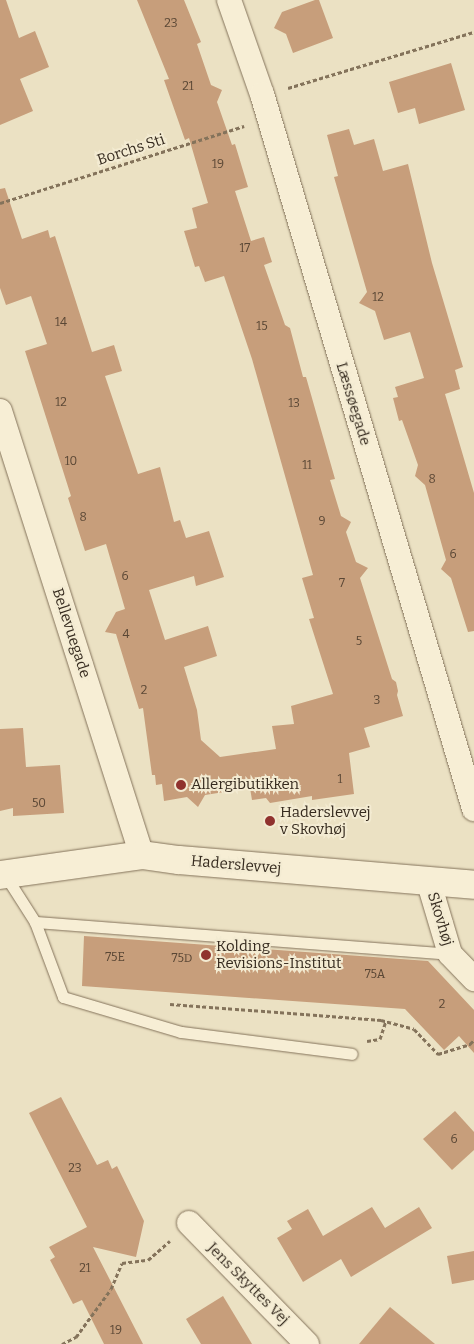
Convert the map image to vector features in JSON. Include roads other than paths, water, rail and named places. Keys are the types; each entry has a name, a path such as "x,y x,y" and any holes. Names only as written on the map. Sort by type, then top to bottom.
{"street":[{"name":"Læssøegade","path":"229,0 262,94 474,809"},
{"name":"Bellevuegade","path":"0,411 142,855"},
{"name":"Haderslevvej","path":"2,875 142,855 179,860 474,884"},
{"name":"Skovhøj","path":"428,880 450,954 474,979"},
{"name":"Jens Skyttes Vej","path":"188,1223 307,1344"}],"lane":[{"path":"2,875 35,922 63,997 181,1032 352,1054"},
{"path":"35,922 450,954"}],"place":[{"name":"Allergibutikken","path":"181,785"},
{"name":"Haderslevvej v Skovhøj","path":"270,821"},
{"name":"Kolding Revisions-Institut","path":"206,955"}]}
